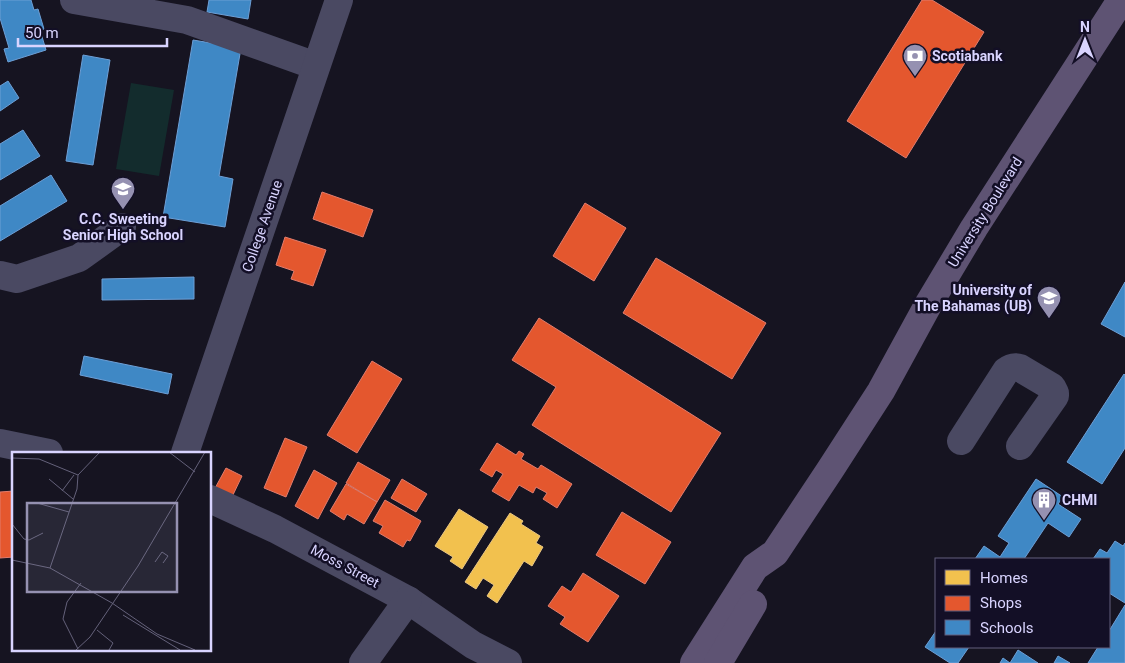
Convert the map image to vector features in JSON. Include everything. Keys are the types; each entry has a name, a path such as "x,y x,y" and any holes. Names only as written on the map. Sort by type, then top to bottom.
{"main road":[{"name":"University Boulevard","path":"694,663 755,568 774,553 825,478 881,391 974,228 1121,0"},
{"name":"University Boulevard","path":"718,663 772,573 774,553"}],"street":[{"path":"74,0 187,20 316,66"},
{"name":"College Avenue","path":"184,452 340,0"},
{"path":"0,275 17,279 79,258 122,227"},
{"path":"961,441 1006,372 1010,368 1016,367 1052,387 1055,393 1055,396 1020,446"},
{"path":"0,443 44,452"},
{"name":"Moss Street","path":"211,499 275,529 408,600 482,654 508,663"},
{"path":"363,663 408,600"}],"green space":[{"path":"131,83 174,90 159,176 116,169"}],"building: Homes":[{"path":"459,509 488,527 462,569 450,561 453,557 435,546"},
{"path":"510,513 523,521 521,524 540,536 536,543 543,547 532,566 524,561 497,603 487,596 494,585 483,578 476,589 465,582"}],"building: Shops":[{"name":"Scotiabank","path":"922,0 932,0 984,32 906,158 847,121"},
{"path":"322,192 373,210 363,237 313,219"},
{"path":"585,203 626,228 594,281 553,256"},
{"path":"285,237 326,250 313,286 291,279 294,271 276,265"},
{"path":"656,258 766,323 732,379 623,313"},
{"path":"539,318 721,433 671,512 532,425 556,387 512,360"},
{"path":"372,361 402,379 357,453 327,435"},
{"path":"285,438 307,447 286,497 264,488"},
{"path":"497,443 516,455 519,451 524,454 521,459 538,469 541,465 572,484 557,508 543,499 547,493 536,487 533,493 519,485 509,501 492,491 503,474 496,470 492,477 480,470"},
{"path":"358,462 390,480 377,502 346,483"},
{"path":"226,468 242,476 231,499 214,490"},
{"path":"314,470 337,483 318,519 295,506"},
{"path":"402,479 427,494 416,512 391,498"},
{"path":"346,484 377,502 364,524 347,514 344,520 330,511"},
{"path":"12,491 12,557 0,558 0,492"},
{"path":"385,500 421,521 410,541 407,540 403,547 379,533 383,526 373,521"},
{"path":"622,512 671,542 645,584 596,555"},
{"path":"583,573 619,596 588,642 560,624 565,617 548,606 562,586 571,592"}],"building: Schools":[{"path":"0,0 31,0 34,10 38,9 44,29 40,30 46,50 8,62 4,49 9,48 0,18"},
{"path":"209,0 251,0 248,19 207,12"},
{"path":"193,40 241,48 219,176 233,179 225,227 163,217"},
{"path":"83,55 110,60 93,165 66,161"},
{"path":"8,81 19,98 0,111 0,86"},
{"path":"23,130 40,156 0,180 0,144"},
{"path":"51,175 67,201 0,241 0,206"},
{"path":"194,277 194,299 102,300 102,279"},
{"path":"1125,282 1125,337 1101,324"},
{"path":"84,356 172,374 168,394 80,375"},
{"name":"CHMI","path":"1124,374 1125,448 1102,484 1067,462"},
{"name":"CHMI","path":"1036,479 1063,497 1058,504 1081,519 1069,537 1048,523 1025,558 976,558 984,546 1000,557 1009,543 998,536"},
{"path":"1115,541 1123,546 1125,543 1125,603 1110,594 1110,558 1094,558 1100,549 1107,553"},
{"path":"1125,605 1125,663 1088,663 1097,648 1110,648 1110,629"},
{"path":"935,632 935,648 968,648 958,663 950,663 925,647"},
{"path":"1018,650 1038,663 1010,663"},
{"path":"1058,656 1070,663 1054,663"},
{"path":"1003,658 1010,663 1000,663"}],"place":[{"name":"Scotiabank","path":"915,77"},
{"name":"C.C. Sweeting Senior High School","path":"123,210"},
{"name":"University of The Bahamas (UB)","path":"1049,319"},
{"name":"CHMI","path":"1044,521"}]}
